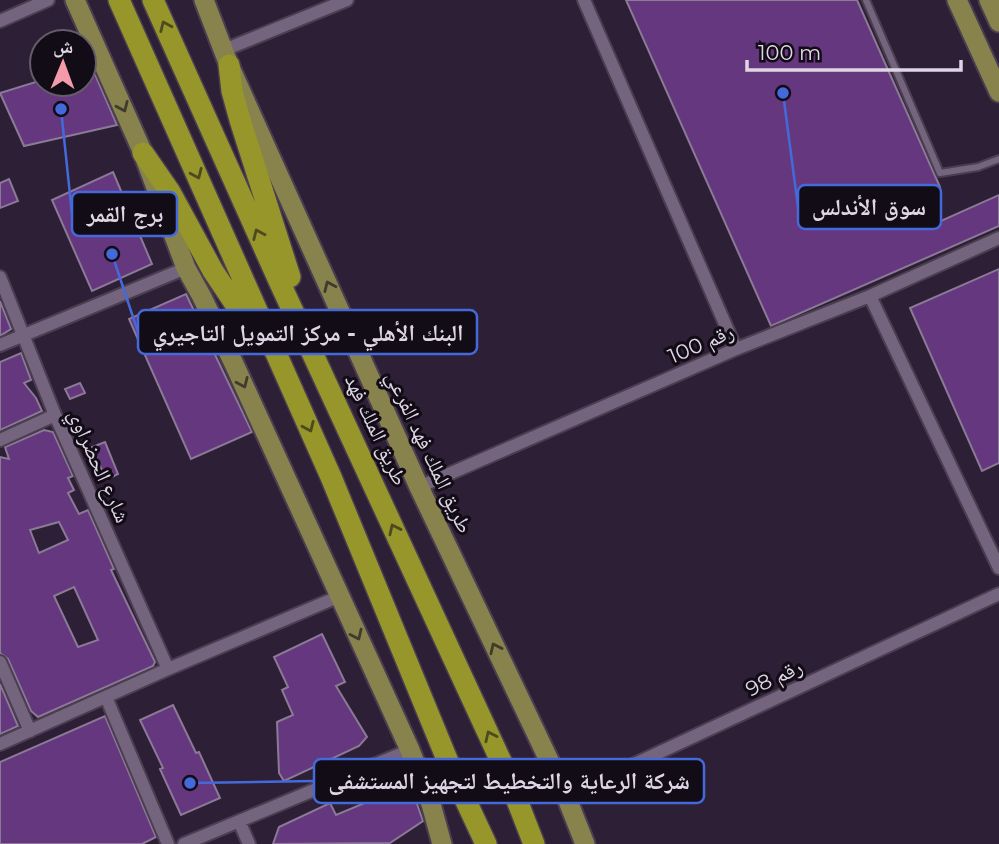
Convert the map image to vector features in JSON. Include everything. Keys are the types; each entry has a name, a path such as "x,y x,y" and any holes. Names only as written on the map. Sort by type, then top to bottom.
{"highway":[{"path":"119,0 331,477 451,769 486,844"},
{"name":"طريق الملك فهد","path":"153,0 506,772 534,844"},
{"path":"227,57 240,120 292,284 288,299"},
{"path":"143,153 170,192 225,290 292,390"},
{"path":"451,769 473,844"},
{"path":"506,772 550,844"}],"main road":[{"path":"75,0 143,153 186,268 235,366 410,750 431,804 442,844"},
{"name":"طريق الملك فهد الفرعي","path":"204,0 419,487 566,796 585,844"},
{"path":"957,0 999,92"},
{"path":"989,0 999,22"},
{"path":"999,48 993,55 999,81"}],"street":[{"path":"0,21 48,0"},
{"path":"227,57 348,0"},
{"path":"584,0 736,349"},
{"name":"رقم 100","path":"419,487 736,349 870,296 999,238"},
{"path":"0,345 186,268"},
{"name":"شارع الحضراوي","path":"0,277 55,415 168,669"},
{"path":"870,296 999,568"},
{"path":"0,440 55,415"},
{"name":"رقم 98","path":"566,796 999,594"},
{"path":"0,744 340,596"},
{"path":"0,662 30,731"},
{"path":"106,697 168,844"},
{"path":"184,844 410,750"},
{"path":"239,821 249,844"}],"lane":[{"path":"866,0 940,173 978,167 999,159"}],"building":[{"path":"626,0 857,0 940,187 928,192 941,221 999,195 999,226 771,326"},
{"path":"98,81 117,125 24,146 0,93 28,84 28,98 98,98"},
{"path":"113,172 152,264 92,291 52,200"},
{"path":"9,179 18,201 0,208 0,183"},
{"path":"999,269 999,463 982,471 910,308"},
{"path":"186,294 252,432 191,459 129,319"},
{"path":"0,301 11,329 0,336"},
{"path":"21,353 31,380 24,383 42,411 0,430 0,362"},
{"path":"80,383 85,393 70,399 65,389"},
{"path":"44,430 53,432 73,476 68,478 74,490 68,493 79,514 88,510 114,569 111,570 155,662 153,666 38,717 31,711 8,659 0,653 0,457 9,459 5,447","holes":["59,522 68,540 39,553 30,530","74,587 98,640 78,647 54,596"]},
{"path":"105,442 118,474 106,480 92,447"},
{"path":"322,634 345,682 336,686 367,737 359,746 284,781 279,773 277,722 293,715 282,690 288,687 274,657"},
{"path":"0,684 18,726 0,734"},
{"path":"173,705 220,798 181,815 140,720"},
{"path":"105,716 156,837 142,844 0,844 0,762"},
{"path":"410,784 423,821 390,843 273,844 279,827 330,803 336,815"}],"place":[{"name":"سوق الأندلس","path":"783,93"},
{"name":"برج القمر","path":"61,109"},
{"name":"البنك الأهلي - مركز التمويل التاجيري","path":"112,254"},
{"name":"شركة الرعاية والتخطيط لتجهيز المستشفى","path":"190,783"}]}
